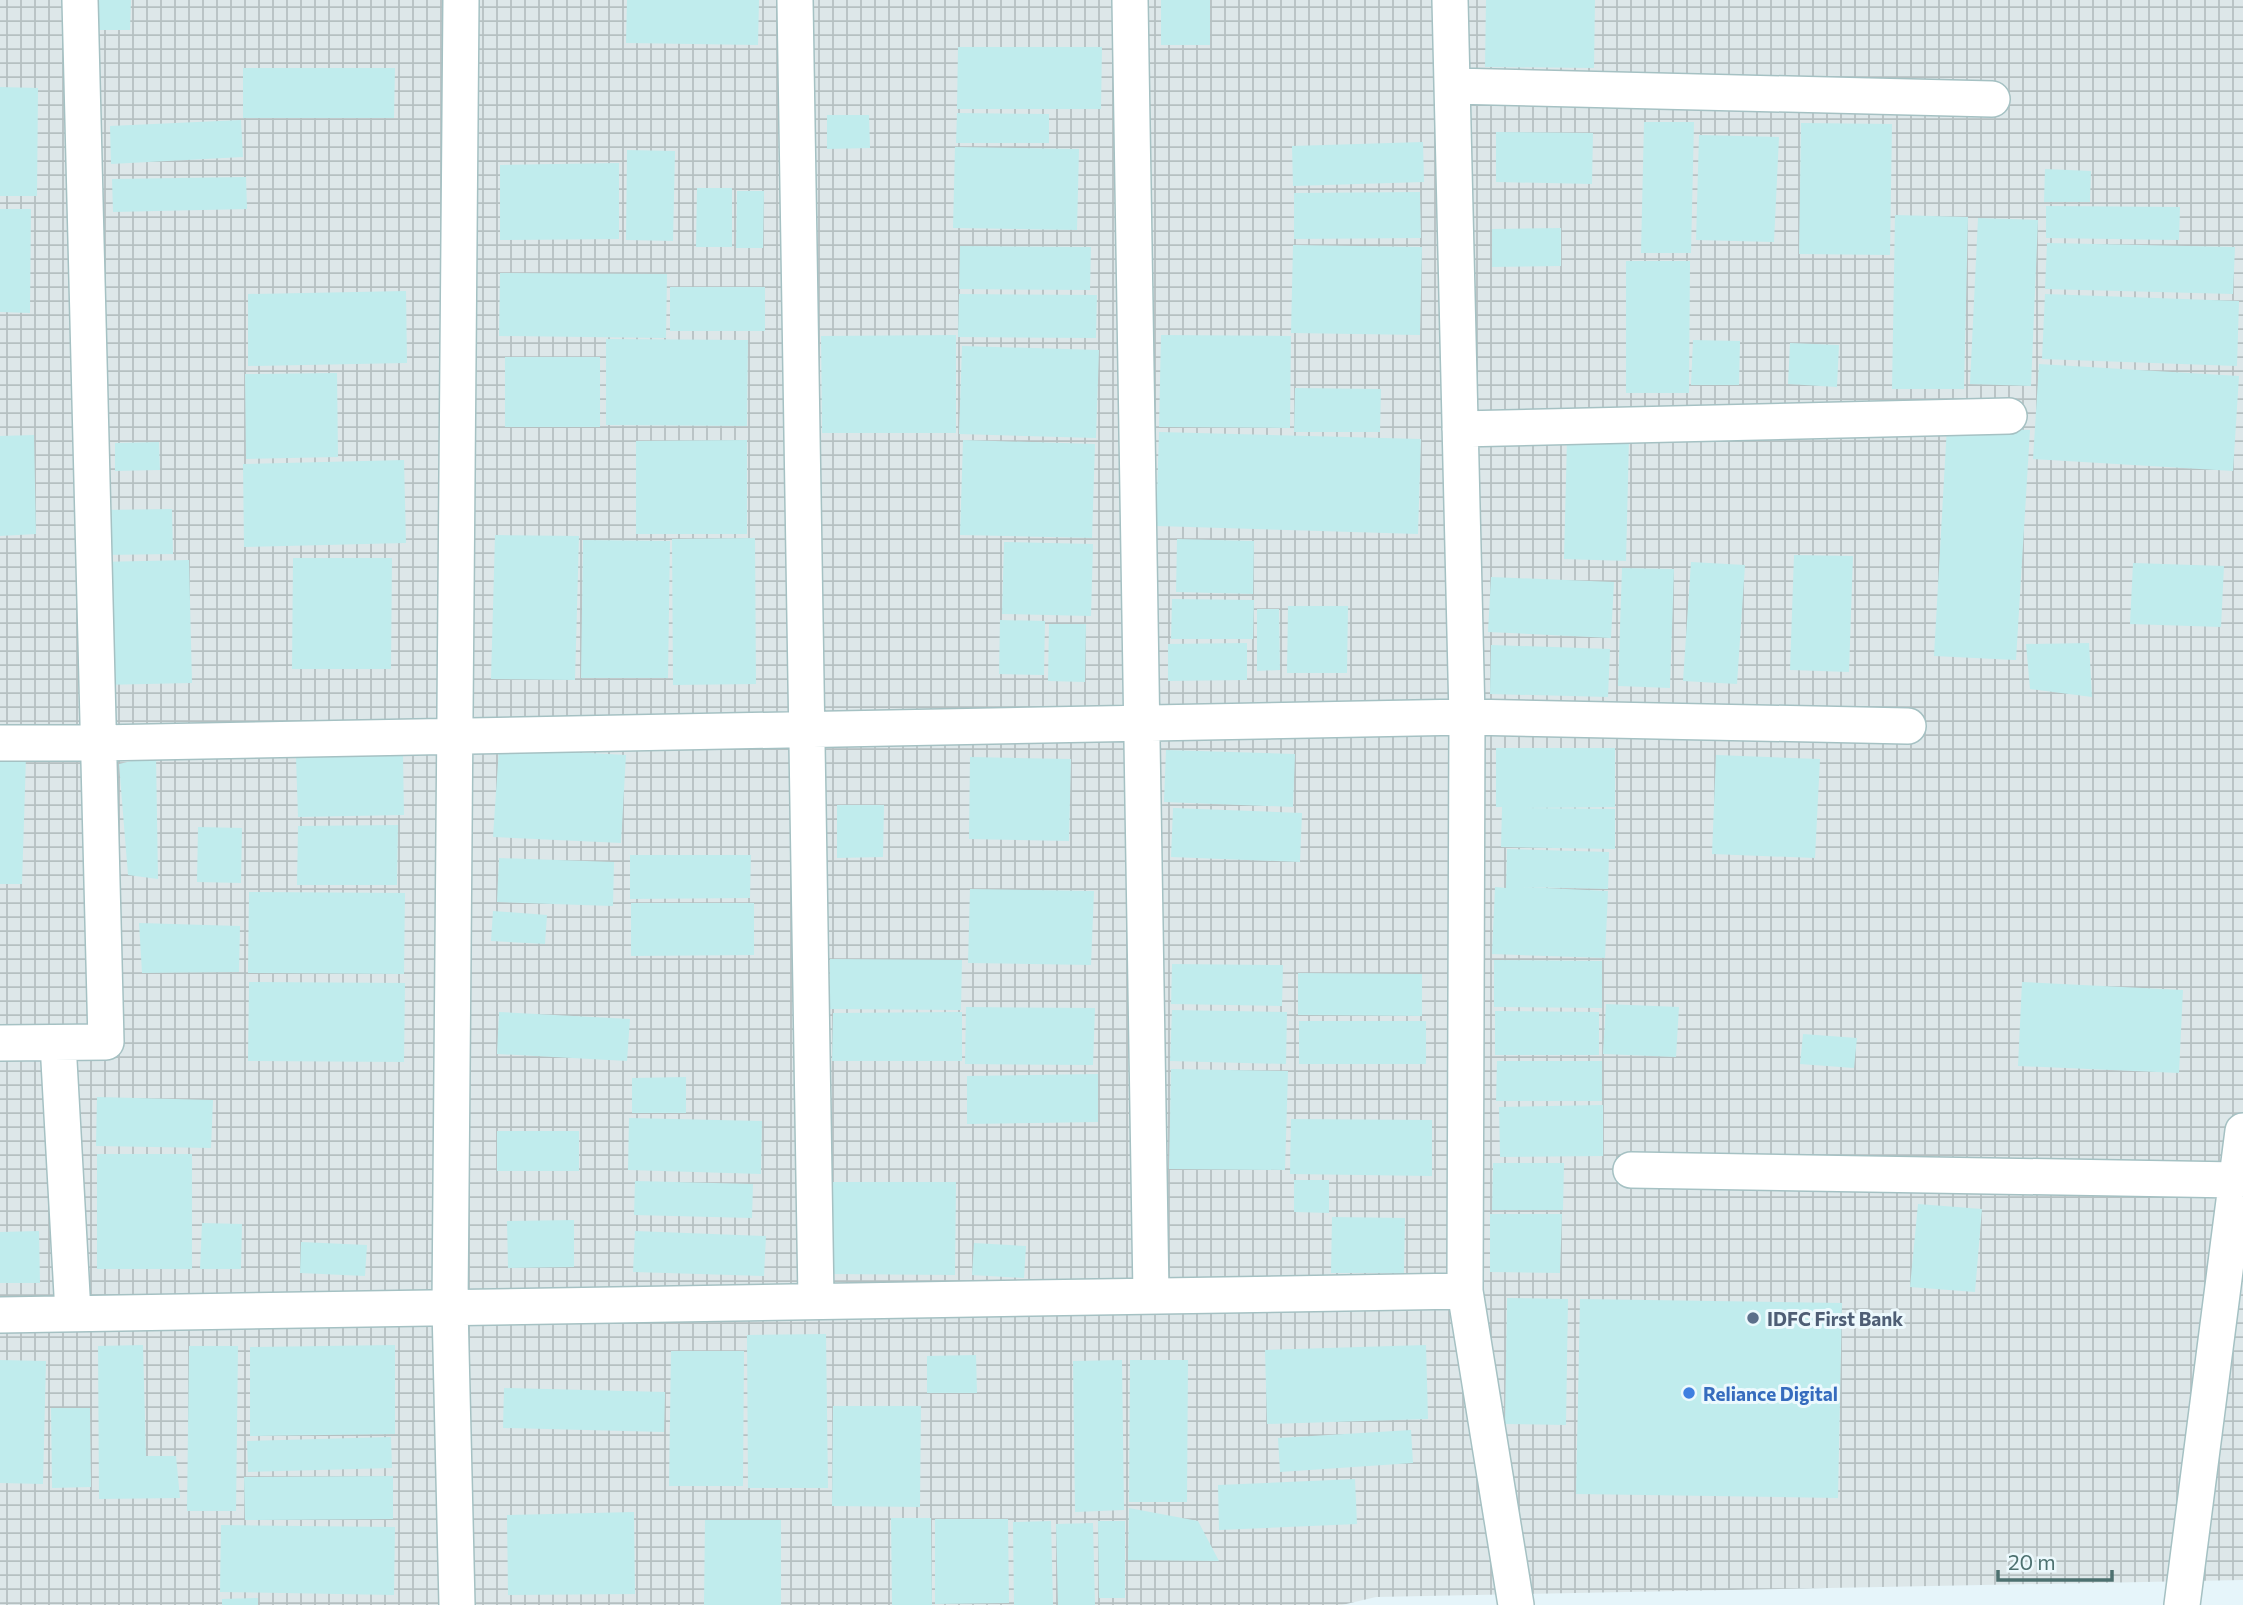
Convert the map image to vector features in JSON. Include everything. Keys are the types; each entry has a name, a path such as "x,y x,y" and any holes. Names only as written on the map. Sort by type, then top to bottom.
{"street":[{"path":"0,1043 106,1042 80,0"},
{"path":"457,1605 450,1307 461,0"},
{"path":"795,0 816,1301"},
{"path":"1129,0 1151,1295"},
{"path":"1450,0 1467,717 1465,1291 1516,1605"},
{"path":"1452,86 1992,99"},
{"path":"1460,429 2009,415"},
{"path":"0,743 1467,717 1908,726"},
{"path":"58,1043 73,1314"},
{"path":"2182,1605 2243,1131"},
{"path":"1631,1170 2237,1180"},
{"path":"0,1315 1465,1291"}],"shaded area":[{"path":"0,0 2243,0 2243,1580 1376,1597 1342,1605 0,1605"}],"building":[{"path":"96,0 131,0 130,30 95,30"},
{"path":"627,0 759,0 758,45 626,43"},
{"path":"1161,0 1210,0 1210,45 1161,45"},
{"path":"1486,0 1595,0 1594,68 1485,67"},
{"path":"958,47 1102,47 1101,109 957,109"},
{"path":"243,68 395,68 394,118 243,118"},
{"path":"0,87 38,88 37,196 0,196"},
{"path":"957,113 1049,114 1049,143 956,143"},
{"path":"827,115 869,115 870,148 827,149"},
{"path":"241,120 243,157 111,164 110,126"},
{"path":"1644,122 1694,122 1691,253 1641,253"},
{"path":"1801,123 1892,124 1890,255 1799,254"},
{"path":"1496,132 1593,133 1592,184 1496,182"},
{"path":"1699,135 1779,137 1774,242 1696,240"},
{"path":"1423,142 1424,182 1293,186 1292,146"},
{"path":"955,147 1079,149 1077,230 953,228"},
{"path":"627,150 675,151 673,241 626,240"},
{"path":"619,163 619,239 500,240 500,165"},
{"path":"2045,169 2091,171 2090,202 2044,202"},
{"path":"246,177 247,209 113,212 112,179"},
{"path":"697,188 732,188 732,247 696,247"},
{"path":"737,191 764,191 763,248 736,248"},
{"path":"1420,192 1421,238 1294,239 1294,193"},
{"path":"2046,206 2180,207 2179,240 2046,238"},
{"path":"0,209 31,209 30,313 0,312"},
{"path":"1895,215 1968,217 1964,389 1892,389"},
{"path":"1978,218 2038,220 2031,386 1970,384"},
{"path":"1561,228 1561,266 1492,267 1492,229"},
{"path":"2047,243 2235,247 2233,294 2045,289"},
{"path":"1293,245 1422,247 1420,335 1291,333"},
{"path":"960,246 1091,247 1090,290 959,289"},
{"path":"1626,261 1690,261 1689,393 1626,393"},
{"path":"500,273 667,274 666,338 499,336"},
{"path":"670,287 765,287 765,331 670,331"},
{"path":"406,291 407,363 248,366 248,294"},
{"path":"959,294 1097,295 1096,338 958,337"},
{"path":"2045,294 2239,301 2237,366 2042,359"},
{"path":"956,335 956,433 822,433 821,336"},
{"path":"1161,335 1291,336 1290,428 1159,427"},
{"path":"606,339 748,340 747,426 606,425"},
{"path":"1693,340 1740,341 1739,385 1691,385"},
{"path":"1790,343 1839,345 1837,387 1788,384"},
{"path":"962,346 1099,350 1096,438 959,434"},
{"path":"505,357 600,357 600,427 505,427"},
{"path":"2039,364 2239,376 2233,471 2033,459"},
{"path":"337,373 338,457 246,459 245,374"},
{"path":"1295,388 1381,389 1380,432 1294,432"},
{"path":"1947,426 2030,430 2016,660 1934,656"},
{"path":"1159,432 1421,439 1418,534 1156,526"},
{"path":"34,435 36,534 0,536 0,436"},
{"path":"1567,438 1629,439 1626,561 1564,559"},
{"path":"747,440 747,534 636,534 636,441"},
{"path":"963,440 1095,444 1092,538 960,535"},
{"path":"159,442 160,470 115,471 115,443"},
{"path":"404,460 406,543 244,547 243,464"},
{"path":"172,509 173,554 102,555 101,510"},
{"path":"495,535 579,536 575,680 491,679"},
{"path":"755,538 756,684 673,685 672,539"},
{"path":"1177,539 1254,541 1253,594 1176,592"},
{"path":"583,540 670,541 668,678 581,678"},
{"path":"1004,542 1093,544 1091,616 1002,614"},
{"path":"1794,555 1853,556 1849,672 1790,670"},
{"path":"293,558 392,558 391,669 292,669"},
{"path":"189,560 192,683 100,685 98,562"},
{"path":"1691,562 1745,565 1737,684 1683,681"},
{"path":"2133,563 2224,566 2221,627 2130,624"},
{"path":"1622,568 1674,569 1670,688 1618,686"},
{"path":"1491,577 1614,582 1611,638 1488,632"},
{"path":"1172,599 1254,600 1253,639 1171,639"},
{"path":"1288,606 1348,606 1347,673 1287,673"},
{"path":"1257,609 1279,609 1280,670 1257,671"},
{"path":"1000,620 1045,621 1044,675 999,674"},
{"path":"1049,624 1086,624 1085,682 1048,681"},
{"path":"1247,643 1247,680 1168,681 1168,644"},
{"path":"2089,643 2092,697 2030,689 2026,644"},
{"path":"1491,645 1610,649 1608,697 1490,694"},
{"path":"499,748 626,755 621,843 493,837"},
{"path":"1496,748 1615,748 1615,807 1523,808 1615,809 1615,849 1501,847 1502,807 1496,807"},
{"path":"1166,750 1295,754 1293,807 1164,802"},
{"path":"403,754 404,815 298,817 296,757"},
{"path":"0,755 26,756 22,884 0,884"},
{"path":"156,755 158,879 128,875 119,764"},
{"path":"1716,755 1820,759 1815,858 1712,854"},
{"path":"970,757 1071,759 1069,841 969,839"},
{"path":"837,805 884,805 883,857 837,858"},
{"path":"1173,808 1302,813 1300,862 1171,857"},
{"path":"398,825 397,885 297,885 298,826"},
{"path":"198,827 242,828 241,883 197,882"},
{"path":"1507,849 1609,852 1608,889 1522,887 1608,891 1605,958 1492,954 1495,887 1506,888"},
{"path":"630,855 751,855 750,898 630,899"},
{"path":"499,858 614,862 613,906 497,902"},
{"path":"970,889 1094,891 1091,965 968,963"},
{"path":"249,892 405,893 404,974 248,973"},
{"path":"631,903 754,903 754,955 631,956"},
{"path":"493,911 547,915 545,944 491,941"},
{"path":"139,923 240,926 239,972 142,973"},
{"path":"830,959 962,960 961,1010 829,1009"},
{"path":"1494,960 1602,961 1602,1008 1494,1007"},
{"path":"1172,964 1283,965 1282,1006 1171,1004"},
{"path":"1298,973 1422,974 1422,1016 1298,1015"},
{"path":"249,982 405,983 404,1062 248,1061"},
{"path":"2022,982 2183,990 2179,1073 2018,1066"},
{"path":"1606,1004 1679,1007 1676,1057 1603,1054"},
{"path":"966,1007 1095,1008 1093,1065 965,1064"},
{"path":"1172,1010 1287,1012 1286,1064 1170,1061"},
{"path":"1495,1011 1599,1012 1599,1055 1495,1055"},
{"path":"499,1012 630,1019 627,1061 497,1054"},
{"path":"962,1012 962,1061 832,1061 833,1013"},
{"path":"1299,1021 1426,1021 1426,1064 1299,1064"},
{"path":"1803,1034 1857,1038 1854,1068 1800,1064"},
{"path":"1497,1061 1602,1061 1602,1101 1496,1101"},
{"path":"1171,1069 1288,1071 1285,1170 1169,1169"},
{"path":"1098,1074 1098,1122 967,1124 967,1076"},
{"path":"686,1077 686,1113 632,1113 632,1078"},
{"path":"97,1097 213,1100 211,1148 96,1146"},
{"path":"1603,1105 1603,1156 1500,1157 1499,1107"},
{"path":"629,1118 762,1121 761,1174 628,1170"},
{"path":"1291,1119 1432,1120 1432,1176 1290,1174"},
{"path":"497,1131 579,1131 579,1171 497,1171"},
{"path":"97,1154 192,1154 192,1269 97,1269"},
{"path":"1493,1163 1564,1163 1563,1210 1492,1210"},
{"path":"1294,1180 1329,1180 1329,1213 1294,1212"},
{"path":"635,1181 753,1184 752,1218 634,1215"},
{"path":"832,1182 956,1182 955,1275 831,1274"},
{"path":"1918,1204 1982,1209 1975,1292 1910,1287"},
{"path":"1490,1214 1562,1214 1560,1273 1490,1272"},
{"path":"1332,1217 1405,1218 1404,1273 1331,1273"},
{"path":"574,1220 574,1267 508,1268 507,1221"},
{"path":"202,1223 242,1224 241,1269 200,1269"},
{"path":"39,1231 40,1283 0,1283 0,1232"},
{"path":"635,1231 766,1236 764,1276 633,1272"},
{"path":"301,1242 367,1245 365,1276 300,1273"},
{"path":"974,1243 1026,1246 1024,1278 972,1275"},
{"path":"1507,1298 1568,1299 1566,1425 1505,1424"},
{"path":"1580,1299 1842,1303 1838,1498 1576,1494"},
{"path":"826,1334 828,1488 748,1488 747,1335"},
{"path":"143,1345 146,1456 176,1456 180,1498 99,1499 98,1346"},
{"path":"395,1345 395,1434 250,1436 250,1347"},
{"path":"1426,1345 1428,1419 1267,1424 1265,1350"},
{"path":"189,1346 238,1346 236,1511 187,1511"},
{"path":"671,1351 744,1351 743,1486 669,1486"},
{"path":"976,1355 977,1393 927,1393 927,1356"},
{"path":"0,1360 46,1361 43,1484 0,1483"},
{"path":"1122,1360 1124,1510 1075,1512 1073,1361"},
{"path":"1130,1360 1188,1360 1187,1502 1129,1502"},
{"path":"504,1388 665,1392 664,1432 503,1428"},
{"path":"833,1406 921,1406 920,1507 832,1506"},
{"path":"51,1408 90,1408 91,1487 52,1488"},
{"path":"1411,1430 1413,1463 1280,1472 1278,1438"},
{"path":"391,1437 392,1468 248,1472 247,1441"},
{"path":"393,1476 393,1519 245,1520 244,1477"},
{"path":"1355,1479 1357,1524 1219,1530 1218,1485"},
{"path":"1129,1508 1198,1521 1219,1561 1128,1560"},
{"path":"634,1512 635,1594 508,1595 507,1515"},
{"path":"891,1518 931,1518 932,1605 892,1605"},
{"path":"935,1519 1008,1519 1009,1603 935,1604"},
{"path":"705,1520 781,1520 781,1605 704,1605"},
{"path":"1051,1521 1053,1605 1014,1605 1013,1522"},
{"path":"1098,1521 1125,1521 1125,1598 1099,1598"},
{"path":"1093,1523 1095,1605 1058,1605 1056,1524"},
{"path":"221,1525 395,1527 394,1595 220,1592"},
{"path":"258,1598 258,1605 222,1605 222,1599"}],"place":[{"name":"IDFC First Bank","path":"1753,1318"},
{"name":"Reliance Digital","path":"1689,1393"}]}
